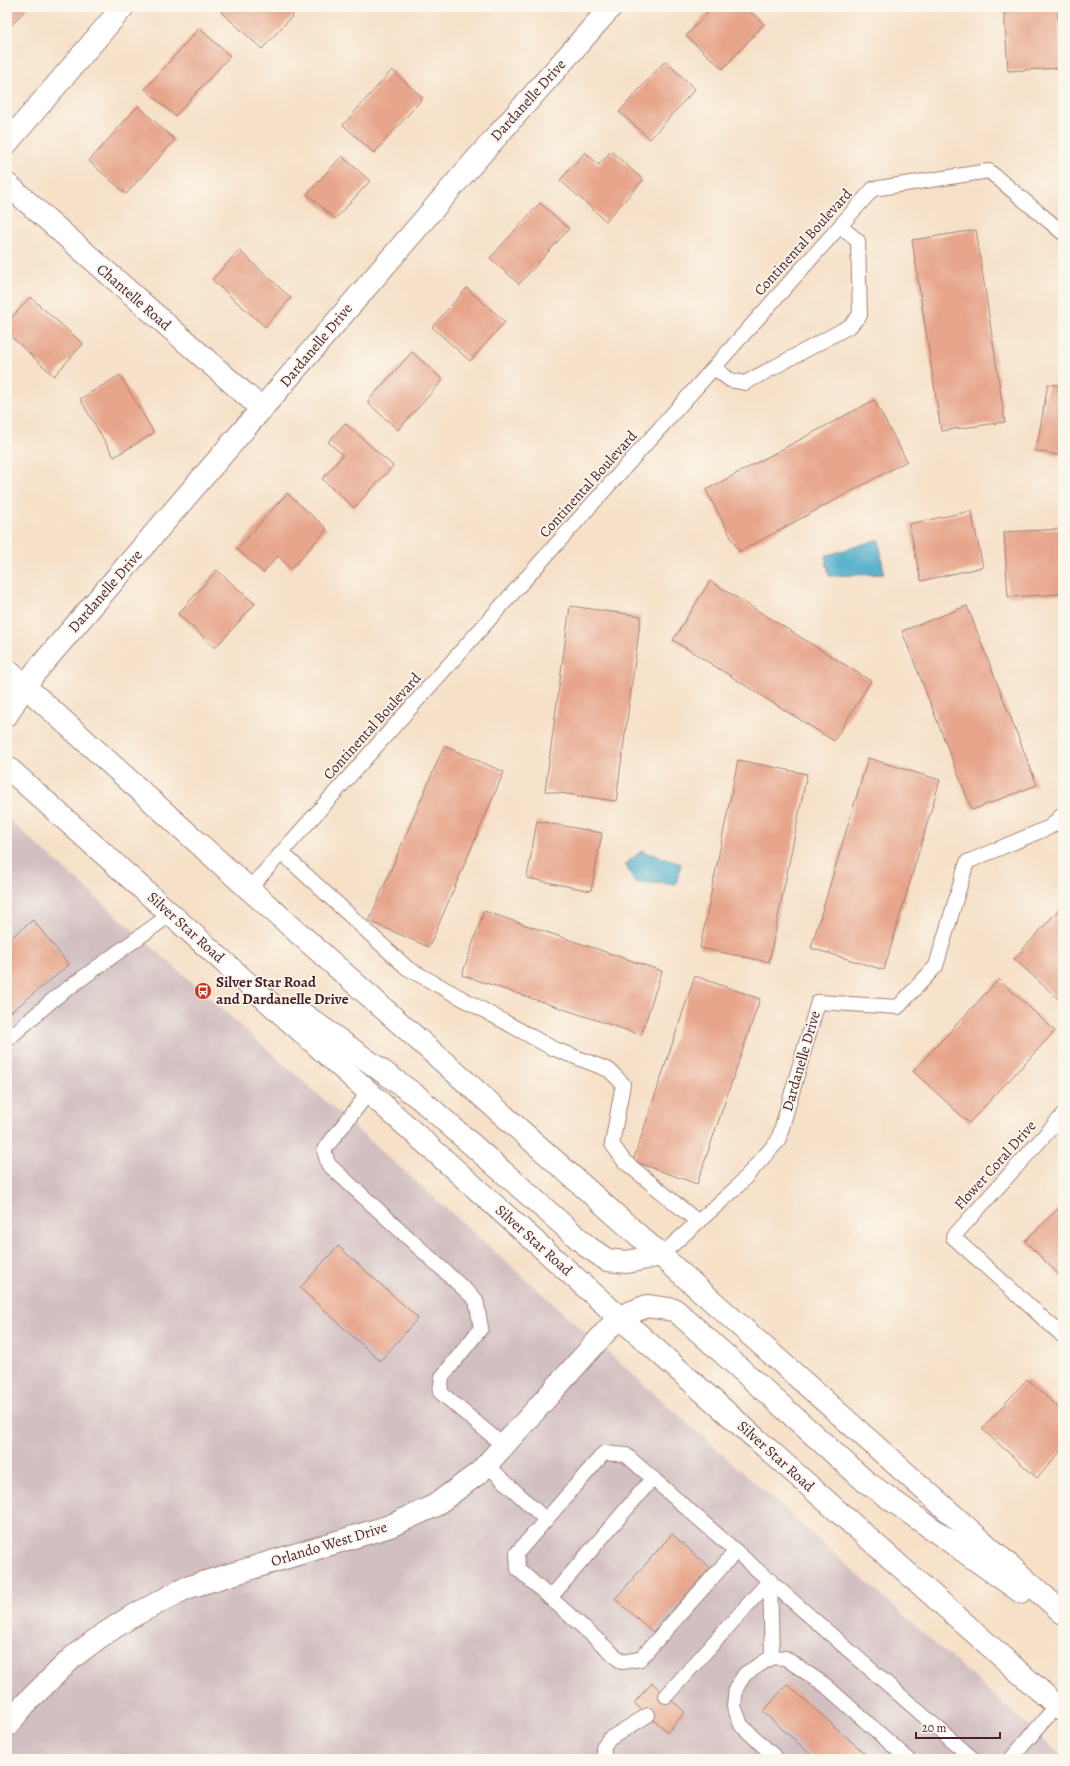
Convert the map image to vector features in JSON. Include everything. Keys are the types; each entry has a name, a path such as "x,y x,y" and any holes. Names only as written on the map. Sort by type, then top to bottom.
{"main road":[{"path":"7,143 123,7"},
{"name":"Dardanelle Drive","path":"7,715 16,690 262,409 466,171 611,7"},
{"name":"Chantelle Road","path":"7,184 262,409"},
{"path":"7,670 16,690 249,889 1063,1613"},
{"name":"Silver Star Road","path":"7,767 619,1317 1061,1708"},
{"path":"207,946 418,1097 588,1247 607,1260 627,1262 660,1255"},
{"path":"619,1317 647,1306 675,1310 865,1481 1063,1622"},
{"name":"Orlando West Drive","path":"7,1726 25,1704 73,1657 101,1636 129,1618 186,1588 390,1526 434,1506 480,1472 487,1465 619,1317"}],"lane":[{"name":"Continental Boulevard","path":"249,889 873,189 989,171 1063,233"},
{"path":"714,368 730,380 744,383 850,326 860,315 858,242 840,226"},
{"name":"Dardanelle Drive","path":"660,1255 736,1188 778,1141 818,1002 898,1008 936,966 967,862 1050,827 1063,814"},
{"path":"282,853 407,968 552,1048 609,1070 623,1084 612,1144 624,1161 698,1222"},
{"path":"7,1040 56,997 171,914"},
{"path":"369,1092 324,1150 328,1164 476,1300 482,1328 442,1377 440,1392 504,1446"},
{"name":"Flower Coral Drive","path":"1063,1115 953,1237 1063,1336"},
{"path":"736,1551 640,1659 622,1662 518,1569 517,1553 604,1453 626,1455 770,1580 969,1758"},
{"path":"487,1465 546,1520"},
{"path":"550,1598 653,1478"},
{"path":"770,1580 772,1657"},
{"path":"666,1696 770,1580"},
{"path":"777,1759 741,1725 734,1706 736,1688 745,1674 772,1657 785,1658 825,1685 908,1759"},
{"path":"1011,1759 1061,1708"},
{"path":"605,1759 603,1747 609,1739 648,1715"}],"shaded area":[{"path":"7,818 1063,1757 1063,1759 7,1759"}],"water":[{"path":"879,539 884,574 829,576 825,556"},
{"path":"642,851 681,864 676,884 635,883 625,864"}],"building":[{"path":"7,7 24,7 26,9 7,30"},
{"path":"226,7 284,7 293,15 262,49 221,12"},
{"path":"712,7 745,7 764,24 723,69 686,36"},
{"path":"1004,7 1057,7 1061,68 1008,71"},
{"path":"199,28 230,56 175,116 145,89"},
{"path":"665,61 695,89 650,139 619,112"},
{"path":"392,70 423,98 374,153 343,125"},
{"path":"138,106 175,140 126,194 89,161"},
{"path":"611,151 643,180 606,221 560,180 585,152 599,165"},
{"path":"342,156 370,181 335,219 307,194"},
{"path":"540,203 569,229 519,284 490,258"},
{"path":"976,230 1005,422 941,431 912,240"},
{"path":"239,250 291,298 265,327 212,280"},
{"path":"467,288 505,322 470,361 432,327"},
{"path":"30,297 83,344 54,376 7,333 7,323"},
{"path":"412,352 443,380 398,430 367,402"},
{"path":"120,375 154,433 114,457 80,399"},
{"path":"1048,384 1063,386 1063,456 1036,451"},
{"path":"874,400 907,461 739,552 706,490"},
{"path":"345,423 393,466 354,508 322,479 343,455 328,442"},
{"path":"287,493 327,529 291,569 278,556 263,573 237,549"},
{"path":"971,511 983,567 921,581 909,524"},
{"path":"1063,529 1063,594 1008,597 1004,532"},
{"path":"217,570 255,604 215,648 178,614"},
{"path":"710,581 871,681 834,741 673,640"},
{"path":"570,606 641,616 616,801 545,791"},
{"path":"967,606 1037,785 972,810 902,631"},
{"path":"444,746 504,772 429,947 369,921"},
{"path":"868,758 940,780 884,970 811,948"},
{"path":"738,760 807,774 769,962 700,948"},
{"path":"537,821 602,833 591,891 527,878"},
{"path":"1063,905 1063,1003 1014,959"},
{"path":"484,911 662,971 641,1035 462,975"},
{"path":"33,920 69,965 7,1015 7,941"},
{"path":"695,976 760,999 697,1184 633,1161"},
{"path":"999,979 1055,1031 969,1123 913,1071"},
{"path":"1063,1204 1063,1279 1025,1241"},
{"path":"338,1246 418,1318 380,1361 300,1288"},
{"path":"1027,1379 1063,1412 1063,1449 1037,1478 982,1429"},
{"path":"672,1534 710,1568 653,1632 615,1599"},
{"path":"652,1683 685,1712 668,1732 634,1703"},
{"path":"787,1684 871,1759 816,1759 763,1712"}],"place":[{"name":"Silver Star Road and Dardanelle Drive","path":"203,991"}]}
